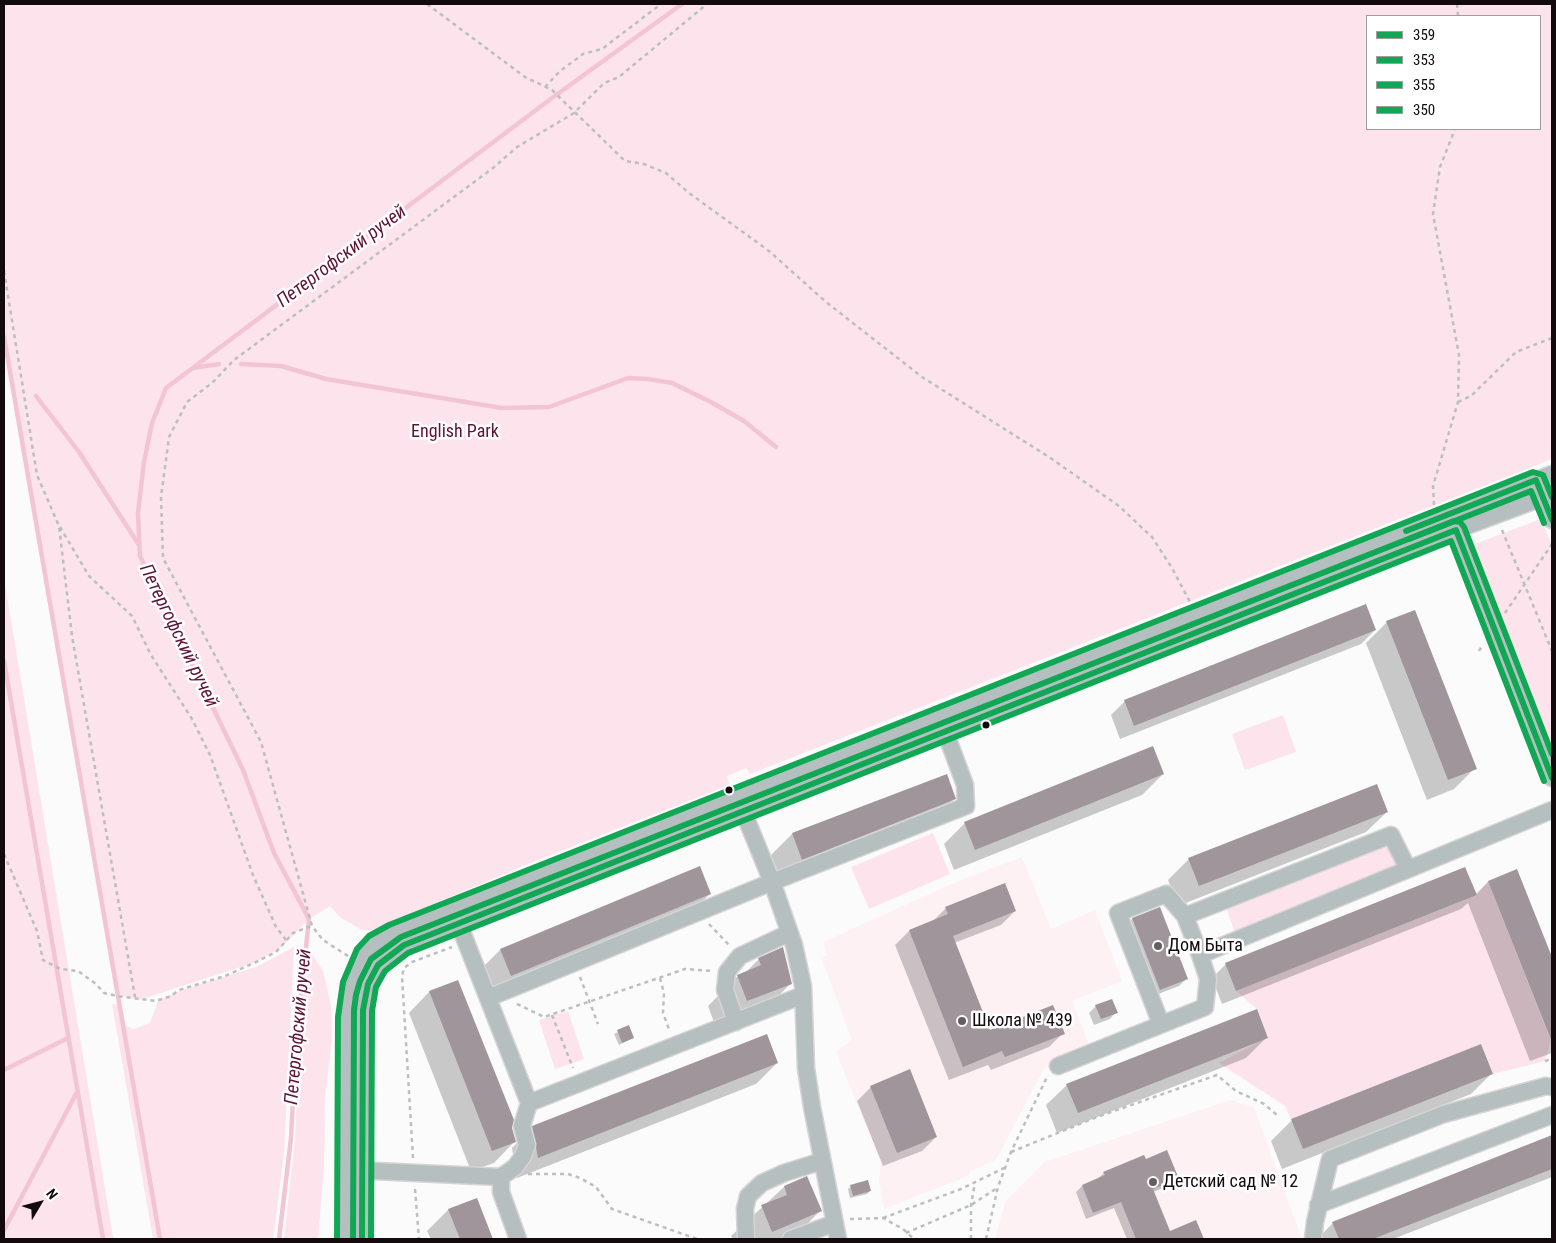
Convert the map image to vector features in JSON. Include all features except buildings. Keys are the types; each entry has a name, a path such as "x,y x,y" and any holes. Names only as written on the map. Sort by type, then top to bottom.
{"street":[{"path":"942,724 1441,512 1552,474"},
{"path":"1536,480 1548,496 1552,520"},
{"path":"346,1239 347,1018 351,985 366,968 456,917 942,724 1548,496"},
{"path":"1441,512 1456,530 1552,778"},
{"path":"493,996 697,912 966,806 965,785 942,724"},
{"path":"740,804 772,882 796,953 803,995 806,1068 838,1239"},
{"path":"1200,955 1552,810"},
{"path":"1185,916 1391,835 1408,869"},
{"path":"1058,1066 1205,1007 1208,979 1200,955 1185,916 1166,894 1118,913 1161,1024"},
{"path":"346,1170 501,1177 515,1167 523,1156 527,1145 522,1126 529,1103 493,996 466,942 456,917"},
{"path":"736,1022 725,990 727,972 740,956 789,933"},
{"path":"362,1239 363,1010 368,984 366,968"},
{"path":"529,1103 803,995"},
{"path":"1313,1239 1318,1205 1330,1159 1444,1114 1546,1086 1552,1087"},
{"path":"1318,1205 1552,1115"},
{"path":"746,1239 745,1209 748,1196 762,1183 784,1173 822,1161"},
{"path":"501,1177 501,1192 518,1239"},
{"path":"791,1239 835,1223"}],"path":[{"path":"427,4 525,77 552,90 625,161 644,164 666,173 769,252 826,302 922,377 1042,452 1119,506 1152,537 1172,568 1195,615"},
{"path":"545,87 560,71 583,54 602,49 661,4"},
{"path":"366,968 336,950 310,927 260,742 163,558 160,497 169,437 187,402 212,383 234,360 493,168 517,147 574,113 604,84 618,78 707,4"},
{"path":"1441,512 1433,486 1458,402 1460,355 1433,214 1440,167 1455,130"},
{"path":"4,271 37,475 60,526 89,576 132,616 151,655 192,718 210,755 253,875 276,927 286,940"},
{"path":"1458,402 1471,396 1516,352 1552,338"},
{"path":"60,526 72,636 135,997"},
{"path":"1502,530 1552,650"},
{"path":"1504,615 1552,544"},
{"path":"4,854 37,931 43,960 60,969 78,971 90,978 104,993 156,1001 171,996 179,990 225,976 256,962 276,952 292,933 310,927"},
{"path":"697,912 740,956"},
{"path":"419,1239 402,976 404,968 412,962 466,942"},
{"path":"575,963 598,1024"},
{"path":"493,996 544,1017 685,969 727,972"},
{"path":"660,978 664,993 663,1013 675,1046"},
{"path":"552,1014 579,1084"},
{"path":"1545,1061 1552,1059"},
{"path":"986,1239 998,1187 1011,1152 1047,1076 1058,1066"},
{"path":"1011,1152 1097,1117 1217,1075 1236,1091 1264,1104 1277,1115"},
{"path":"835,1223 845,1219 883,1218 975,1182 1006,1167"},
{"path":"501,1177 532,1174 568,1174 596,1187 612,1209 698,1239"},
{"path":"970,1239 971,1205 975,1182"},
{"path":"906,1233 971,1205 998,1187"},
{"path":"883,1218 914,1239"}],"shaded area":[{"name":"Школа № 439","path":"1022,857 1051,929 1095,910 1122,981 1072,1001 1090,1047 1045,1067 996,1160 970,1171 968,1176 884,1209 879,1181 881,1162 836,1052 852,1040 821,957 828,955 823,942 963,879"},
{"name":"Детский сад № 12","path":"1230,1100 1254,1107 1302,1239 995,1239 1005,1202 1045,1162"}],"green space":[{"name":"English Park","path":"4,4 1552,4 1552,459 750,774 746,768 727,776 729,785 525,865 370,931 360,929 340,917 330,906 309,919 281,948 253,963 139,1000 117,994 4,337"},
{"path":"1541,519 1552,546 1552,756 1476,564 1474,552 1475,544"},
{"path":"4,578 113,1237 114,1239 4,1239"},
{"path":"1283,715 1296,752 1245,770 1232,734"},
{"path":"933,833 950,874 869,909 851,867"},
{"path":"1391,835 1408,869 1237,939 1224,901"},
{"path":"1488,881 1551,1041 1545,1061 1493,1074 1481,1044 1291,1119 1285,1106 1219,1063 1268,1037 1257,1009 1236,991 1476,896"},
{"path":"294,947 284,1154 273,1239 153,1239 112,1004 121,1005 126,1026 134,1029 150,1023 158,1001 182,990 256,967"},
{"path":"303,948 310,951 323,971 331,1005 332,1038 325,1098 324,1164 318,1239 284,1239 295,1140"},
{"path":"568,1011 584,1059 555,1069 539,1020"}],"waterway":[{"name":"Петергофский ручей","path":"279,1239 291,1138 296,1041 309,919 274,853 243,770 140,556 138,513 144,462 152,423 166,388 552,98 682,4"},
{"path":"4,337 160,1239"},
{"path":"193,368 219,364"},
{"path":"241,364 281,366 326,379 502,408 549,407 628,378 648,379 672,383 709,401 744,421 776,447"},
{"path":"36,396 79,452 139,545"},
{"path":"4,661 103,1239"},
{"path":"4,1070 68,1038"},
{"path":"4,1230 77,1092"}],"transit line":[{"name":"350","path":"337,1239 338,1017 343,982 357,949 369,936 389,925 1533,472 1543,475 1552,497"},
{"name":"359","path":"1406,531 1536,480 1552,520"},
{"name":"353","path":"1409,539 1531,491 1544,523"},
{"name":"355","path":"353,1239 354,1010 356,995 360,981 371,959 401,937 1454,521 1460,522 1464,527 1552,754"},
{"name":"359","path":"362,1239 363,1010 368,984 378,965 404,945 1456,530 1552,778"},
{"name":"353","path":"371,1239 372,1011 376,987 385,971 408,953 1451,541 1544,781"}],"place":[{"name":"Дом Быта","path":"1158,946"},
{"name":"Школа № 439","path":"962,1021"},
{"name":"Детский сад № 12","path":"1153,1182"}]}
